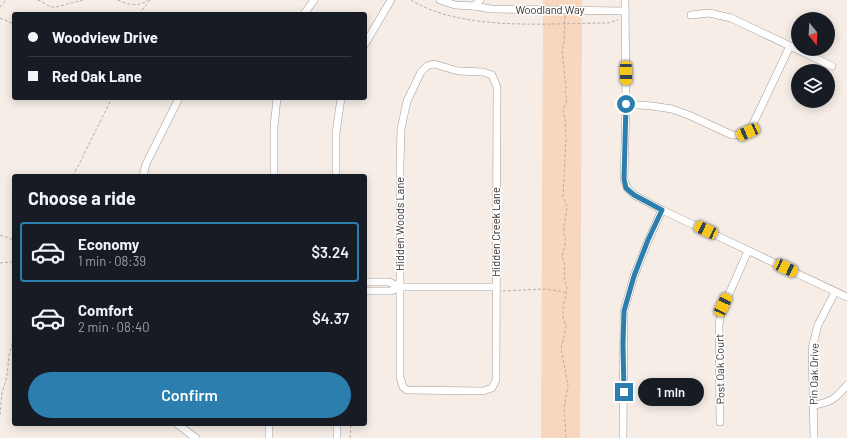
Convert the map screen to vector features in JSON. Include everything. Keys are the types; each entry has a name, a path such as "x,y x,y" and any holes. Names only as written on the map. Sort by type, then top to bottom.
{"street":[{"path":"305,12 314,0"},
{"path":"367,41 391,0"},
{"name":"Woodland Way","path":"440,0 455,5 474,3"},
{"name":"Woodland Way","path":"466,0 491,9 625,11"},
{"path":"474,3 480,0"},
{"path":"626,0 624,179 626,188 634,195 662,210 847,297"},
{"path":"691,15 709,13 731,18 828,64"},
{"path":"626,104 652,106 672,110 691,116 732,135 740,135 748,132 753,124 790,46"},
{"name":"Hidden Creek Lane","path":"427,66 434,64 458,71 483,72 492,75 497,87 496,380 492,388"},
{"name":"Hidden Woods Lane","path":"427,66 421,72 407,101 401,129 400,377 403,387 407,390 413,391 483,391 492,388"},
{"path":"144,174 146,164 178,100"},
{"path":"274,174 274,127 277,100"},
{"path":"336,174 336,133 341,100"},
{"path":"623,438 624,311 634,276 662,210"},
{"name":"Post Oak Court","path":"720,422 719,324 721,312 748,251"},
{"path":"367,282 390,282 400,287"},
{"path":"367,291 391,291 400,287 496,289"},
{"name":"Pin Oak Drive","path":"814,438 812,348 818,325 835,292"},
{"path":"814,405 827,403 835,398 847,385"},
{"path":"180,426 196,438"},
{"path":"269,426 269,438"},
{"path":"337,426 337,438"}],"path":[{"path":"0,7 6,0"},
{"path":"38,0 56,7 83,0"},
{"path":"118,0 124,3 137,5 148,0"},
{"path":"140,12 150,0"},
{"path":"411,0 424,7 447,15 476,21 504,24 608,23 618,20"},
{"path":"565,10 564,42 562,51 567,99 563,112 565,118 566,138 563,196 567,207 564,227 566,241 562,256 565,266 564,276 567,289 563,308 563,317 566,327 561,349 568,386 564,408 566,438"},
{"path":"0,18 12,23"},
{"path":"74,174 111,100"},
{"path":"0,235 12,239"},
{"path":"0,263 12,262"},
{"path":"496,289 544,289 566,292"},
{"path":"0,415 2,393 7,376 9,355 12,345"},
{"path":"350,438 351,426"}],"shaded area":[{"path":"543,0 582,0 580,438 541,438"}],"route":[{"path":"624,392 624,311 634,276 662,210 634,195 626,188 624,179 626,104"}]}
